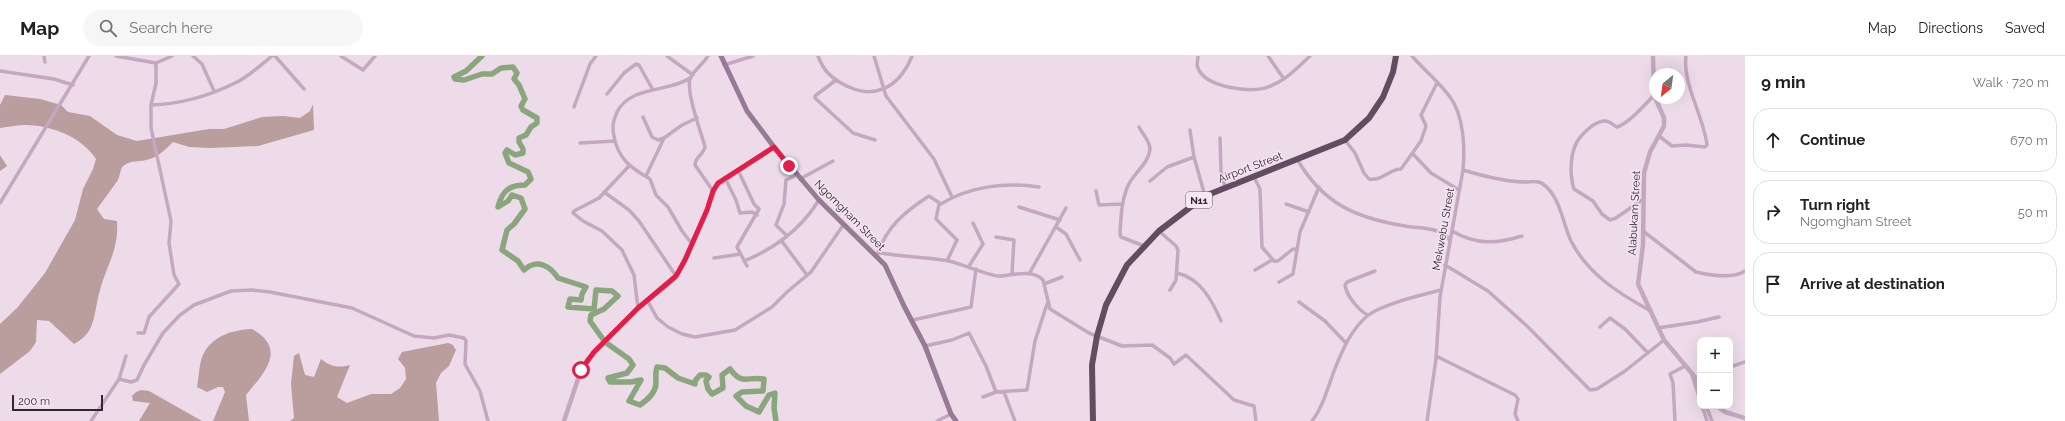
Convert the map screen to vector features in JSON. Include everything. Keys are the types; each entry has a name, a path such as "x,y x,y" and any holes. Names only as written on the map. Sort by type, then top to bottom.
{"highway":[{"name":"Airport Street","path":"1093,421 1092,365 1097,336 1106,305 1128,265 1144,246 1159,232 1205,196 1345,140 1359,128 1383,97 1391,79 1396,56"}],"main road":[{"name":"Ngomgham Street","path":"721,56 746,111 774,147 819,200 877,254 885,265 925,346 951,414 956,421"}],"street":[{"path":"44,56 45,62"},
{"path":"0,203 73,85 89,56"},
{"path":"116,56 156,63 172,56"},
{"path":"193,56 202,64 214,91"},
{"path":"152,105 167,105 192,99 241,80 272,56"},
{"path":"275,56 304,89"},
{"path":"340,56 363,70 375,56"},
{"path":"574,106 590,64 596,56"},
{"path":"667,56 692,77"},
{"path":"692,244 682,231 668,207 656,195 652,180 629,166 614,141 612,128 619,110 626,101 633,96 653,90 678,86 692,77 708,56"},
{"path":"724,65 753,56"},
{"path":"818,56 826,71 836,80 857,91 867,93 883,89 898,80 906,70 912,56"},
{"path":"874,56 886,96 934,159 952,197"},
{"path":"1198,56 1197,67 1202,75 1218,84 1246,90 1267,88 1284,80 1310,56"},
{"path":"1269,56 1284,80"},
{"name":"Mekwebu Street","path":"1412,56 1450,98 1457,114 1463,143 1463,170 1445,265 1436,356 1427,421"},
{"name":"Alabukam Street","path":"1653,56 1653,68"},
{"path":"1659,136 1672,146 1686,145 1705,147 1707,145 1699,110 1690,84 1686,56"},
{"path":"138,333 144,333 149,317 179,283 174,275 169,243 171,221 151,128 152,105 156,83 156,63"},
{"path":"607,94 621,76 636,64 639,65 653,90"},
{"path":"0,71 40,76 73,85"},
{"path":"692,77 691,100 705,147 704,151 696,160 695,165 713,191"},
{"path":"836,80 815,96 815,98 854,133 875,140"},
{"path":"1345,140 1355,153 1364,173 1369,179 1380,178 1395,169 1401,168 1413,154 1421,141 1426,129 1421,115 1437,83"},
{"path":"1642,200 1616,218 1610,220 1602,214 1593,201 1574,189 1572,166 1575,145 1584,132 1602,122 1609,122 1617,127 1620,127 1630,120 1649,100"},
{"name":"Alabukam Street","path":"1658,104 1664,118 1664,126 1650,152 1644,173 1642,200 1643,231 1638,284 1664,340 1697,378"},
{"path":"643,118 652,137 658,140 664,138 682,125 697,118"},
{"path":"1139,127 1149,144 1150,151 1144,163 1132,177 1122,204 1120,236 1144,246"},
{"path":"1190,130 1194,157 1205,196"},
{"path":"646,176 664,138"},
{"path":"1220,138 1221,171 1225,187"},
{"path":"580,143 614,141"},
{"path":"564,421 581,370 587,360 638,308 676,276 692,244 707,210 713,191 718,183 774,147"},
{"path":"1413,154 1431,173 1460,190"},
{"path":"1150,181 1167,167 1194,157"},
{"path":"1297,159 1303,170 1332,201 1356,214 1404,226 1438,230 1444,232 1450,240"},
{"path":"787,236 776,224 784,204 786,180 799,177 833,161"},
{"path":"629,166 594,201 574,211 573,213 583,221 602,231 622,250 634,275 638,308"},
{"path":"738,170 754,204 759,209 757,215 738,245 747,266"},
{"path":"1463,170 1505,180 1542,183 1548,188 1555,200 1571,240 1587,266 1606,284 1649,310"},
{"path":"1254,177 1260,189 1262,248 1272,260"},
{"path":"725,178 740,213 752,212 757,215"},
{"path":"939,204 952,197 989,186 1023,184 1039,187"},
{"path":"1279,282 1293,274 1300,232 1319,187"},
{"path":"1096,191 1099,205 1122,204"},
{"path":"604,192 629,210 639,221 676,276"},
{"path":"939,204 929,196 909,209 889,230 877,254 947,261 969,266 996,276 1012,273 1029,274 1040,277 1044,284 1047,304 1050,309 1097,336 1122,346 1150,345 1170,358 1174,364 1186,354 1234,400 1254,406 1256,421"},
{"path":"744,261 760,255 787,236 806,219 819,200"},
{"path":"939,204 936,219 957,240 947,261"},
{"path":"1286,204 1309,212"},
{"path":"1019,207 1060,220"},
{"path":"1029,274 1066,208"},
{"path":"969,266 983,244 973,223"},
{"path":"647,300 657,318 668,327 682,334 695,337 725,333 735,330 772,307 807,275 844,224"},
{"path":"1056,227 1066,234 1080,260"},
{"path":"1643,231 1696,272 1705,274 1736,275 1745,271"},
{"path":"1159,232 1177,248 1176,280 1170,290"},
{"path":"1452,232 1474,242 1511,239 1522,236"},
{"path":"996,237 1014,240 1012,273"},
{"path":"781,240 807,275"},
{"path":"1255,270 1272,260 1278,261 1293,250 1297,250"},
{"path":"714,258 741,254"},
{"path":"1445,265 1488,292 1527,326 1590,390 1597,389 1625,372 1664,340"},
{"path":"913,320 971,307 976,269"},
{"path":"1368,316 1354,302 1346,285 1347,282 1375,271"},
{"path":"1177,273 1189,276 1204,291 1214,304 1221,320"},
{"path":"1044,284 1062,277"},
{"path":"1312,421 1323,400 1346,343 1368,316 1410,298 1442,290"},
{"path":"119,379 131,382 137,380 144,365 167,328 194,305 231,291 258,291 352,308 414,336 434,338 449,335 464,338 466,341 465,364 480,391 488,421"},
{"path":"1300,302 1325,321 1346,343"},
{"path":"983,397 996,392 1025,391 1028,389 1035,341 1047,304"},
{"path":"1658,328 1719,317"},
{"path":"1600,327 1610,318 1648,353"},
{"path":"925,346 952,340 969,333 986,366 996,392"},
{"path":"92,421 119,379 126,356"},
{"path":"1436,356 1515,395 1518,399 1515,414 1518,421"},
{"path":"1733,366 1745,362"},
{"path":"1675,421 1673,383 1670,374 1685,366"},
{"path":"1691,372 1697,391"},
{"path":"1004,392 1015,421"},
{"path":"1703,409 1707,421"},
{"path":"1707,409 1712,421"},
{"path":"1721,409 1725,412 1745,418"},
{"path":"937,421 951,414"}],"shaded area":[{"path":"5,95 40,99 61,105 68,112 90,116 117,135 137,141 209,129 224,129 262,117 283,116 300,118 310,111 313,104 314,130 258,146 210,148 189,147 173,142 157,156 142,161 131,162 122,167 118,180 97,209 104,219 117,221 117,231 112,257 100,290 94,320 90,329 83,338 74,344 49,321 37,320 36,342 30,351 0,374 0,324 17,308 45,273 75,220 83,189 93,169 96,159 83,144 55,130 45,127 25,125 0,128 0,105"},
{"path":"0,155 7,166 0,171"},
{"path":"252,329 263,337 269,345 271,353 265,370 246,395 249,421 213,421 225,392 223,387 218,387 207,392 197,387 202,356 208,347 219,338 231,332"},
{"path":"448,343 453,345 456,350 449,366 441,373 436,383 439,421 290,421 294,418 291,384 294,356 299,353 305,375 314,377 321,359 328,364 335,366 350,365 337,397 347,403 371,394 391,394 400,388 406,379 405,368 398,359 402,352"},
{"path":"141,390 149,391 202,421 139,421 150,403 133,401 132,396"}],"waterway":[{"path":"482,56 466,71 454,77 455,79 464,80 482,74 492,74 501,68 513,67 517,73 514,79 519,85 525,99 521,106 523,110 537,118 537,123 531,127 526,135 519,138 523,153 515,155 507,150 505,153 509,163 528,172 531,179 525,185 515,186 507,190 500,201 498,207 508,201 512,195 521,198 525,209 514,224 507,230 502,250 518,261 524,270 534,264 543,265 551,270 558,278 586,287 582,294 581,300 570,299 568,307 594,309 596,290 612,291 618,296 604,309 591,315 590,321 605,342 629,359 633,365 627,373 608,378 610,382 631,382 641,380 629,401 640,405 651,396 656,387 657,367 665,368 678,378 695,384 695,381 700,375 706,375 709,377 706,381 708,389 712,394 723,388 722,375 730,369 734,374 742,379 764,379 763,391 742,392 736,396 746,406 759,412 769,395 775,393 774,408 776,421"}],"route":[{"path":"581,370 594,352 638,308 671,282 679,272 707,210 713,191 718,183 774,147 789,166"}]}
